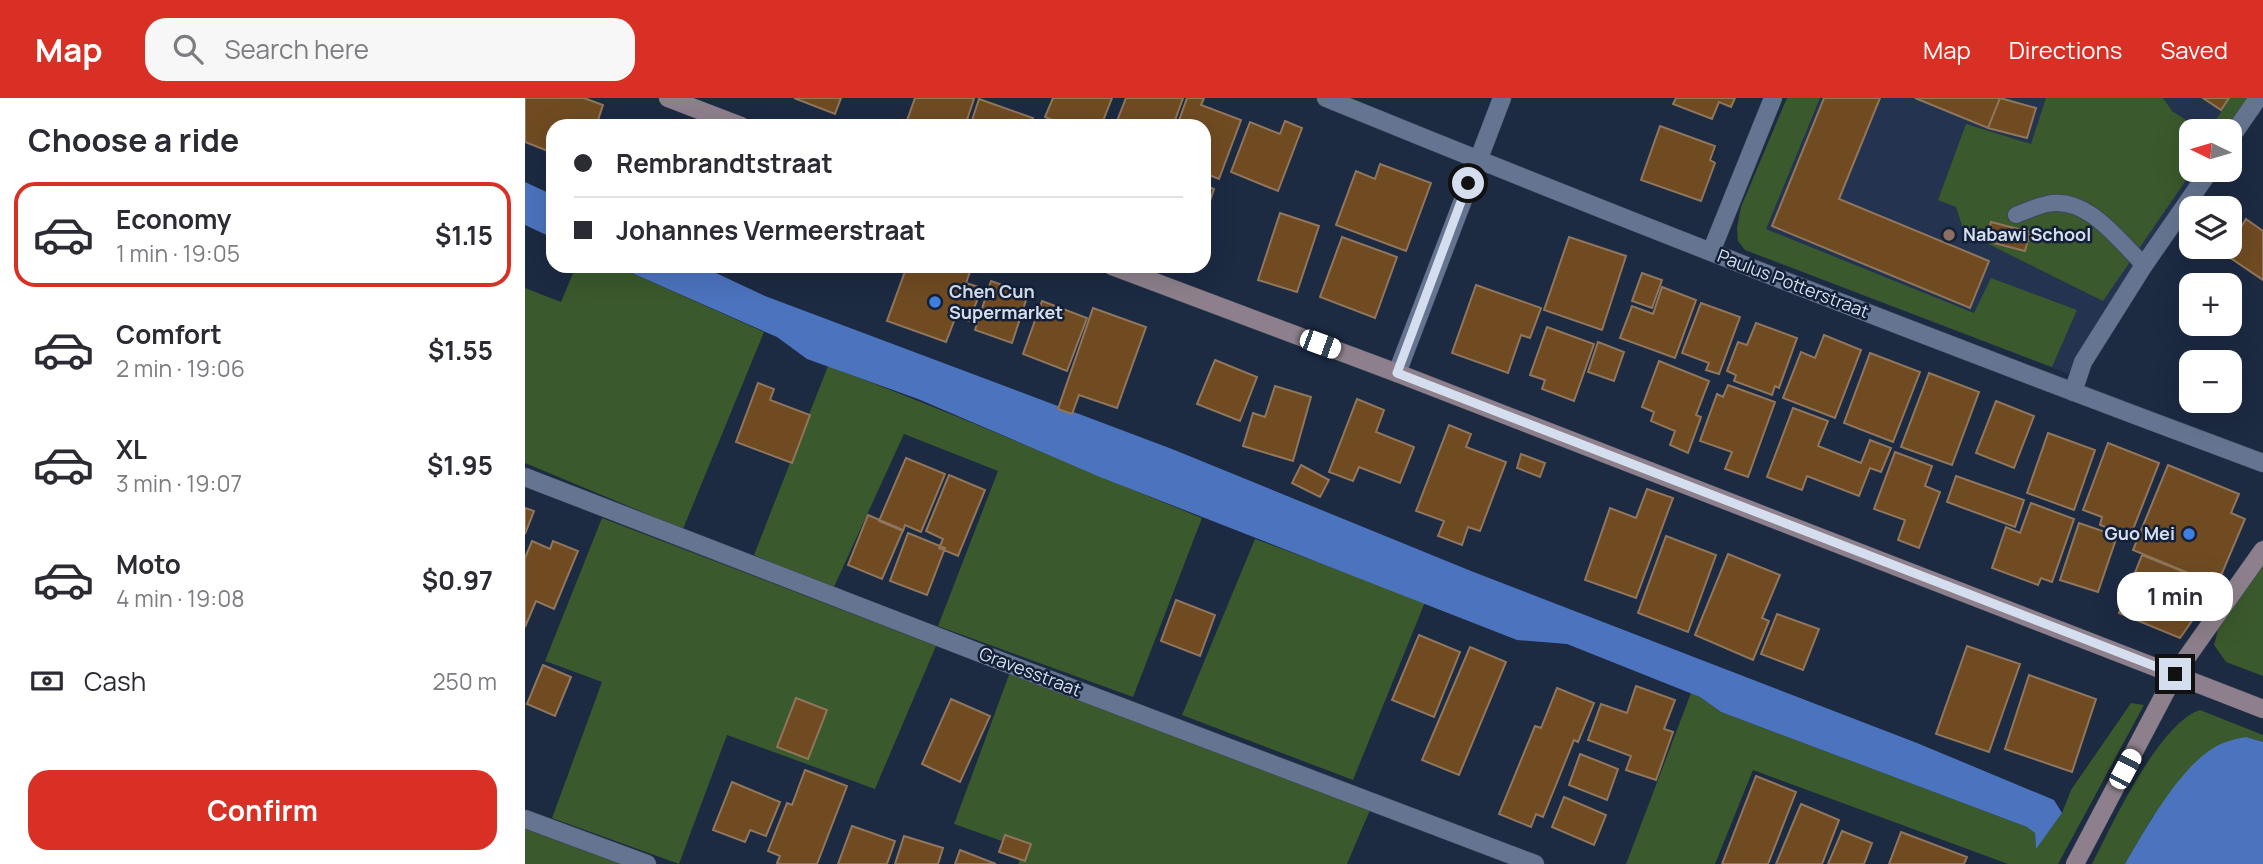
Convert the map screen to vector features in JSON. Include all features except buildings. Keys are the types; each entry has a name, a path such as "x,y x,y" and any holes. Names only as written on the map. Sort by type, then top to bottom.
{"street":[{"path":"668,98 723,119"},
{"name":"Paulus Potterstraat","path":"1326,98 1711,252 2263,463"},
{"path":"1397,373 1501,98"},
{"path":"1711,252 1773,98"},
{"path":"2242,121 2258,98"},
{"path":"2073,392 2083,362 2144,265 2202,182"},
{"path":"1131,273 1397,373 2263,709"},
{"name":"Gravesstraat","path":"525,477 1535,864"},
{"path":"2075,864 2175,674 2263,550"},
{"path":"525,819 647,864"}],"lane":[{"path":"2016,215 2049,203 2069,204 2084,210 2102,224 2144,265"}],"shaded area":[{"name":"Nabawi School","path":"1787,98 2250,98 2236,119 2179,119 2179,182 2195,182 2186,196 2179,196 2179,206 2068,374 1745,250 1738,241 1737,228 1741,207"}],"green space":[{"path":"1787,98 1820,98 1766,229 1974,313 1991,278 2077,310 2052,367 1745,250 1738,241 1737,228 1741,207"},
{"path":"2046,98 2163,98 2172,111 2184,119 2179,119 2179,182 2185,182 2103,301 1964,232 1956,207 1938,200 1966,124 2031,144"},
{"path":"2230,98 2248,98 2233,119 2216,119"},
{"path":"573,273 632,273 764,332 683,529 525,463 525,288 561,302"},
{"path":"828,366 1202,518 1133,697 938,626 998,471 904,434 833,589 754,555"},
{"path":"602,518 936,646 875,789 727,735 679,864 552,818 602,682 545,661"},
{"path":"1255,539 1425,602 1353,780 1182,715"},
{"path":"2263,564 2263,676 2226,662 2214,645 2219,626"},
{"path":"1010,672 1370,810 1347,864 1018,864 1024,849 954,824"},
{"path":"1691,693 1721,712 2027,827 2035,832 2036,848 2062,813 2071,790 2131,703 2144,705 2058,864 2008,864 1753,770 1715,864 1626,864"},
{"path":"2200,710 2263,735 2263,742 2246,737 2153,816 2125,864 2092,864 2153,754 2184,719"},
{"path":"525,829 625,864 525,864"}],"water":[{"path":"525,182 546,192 546,235 525,225"},
{"path":"632,273 716,273 765,296 1172,449 1471,571 1917,743 2054,800 2062,813 2036,849 2035,833 2027,827 1721,712 1700,697 1567,644 1517,640 1100,477 918,399 807,359 777,337"},
{"path":"2246,737 2263,742 2263,864 2125,864 2164,800 2189,769 2215,747"}],"place":[{"name":"Nabawi School","path":"1949,235"},
{"name":"Chen Cun Supermarket","path":"935,302"},
{"name":"Guo Mei","path":"2189,534"}],"route":[{"path":"1468,183 1397,373 2175,674"}]}
